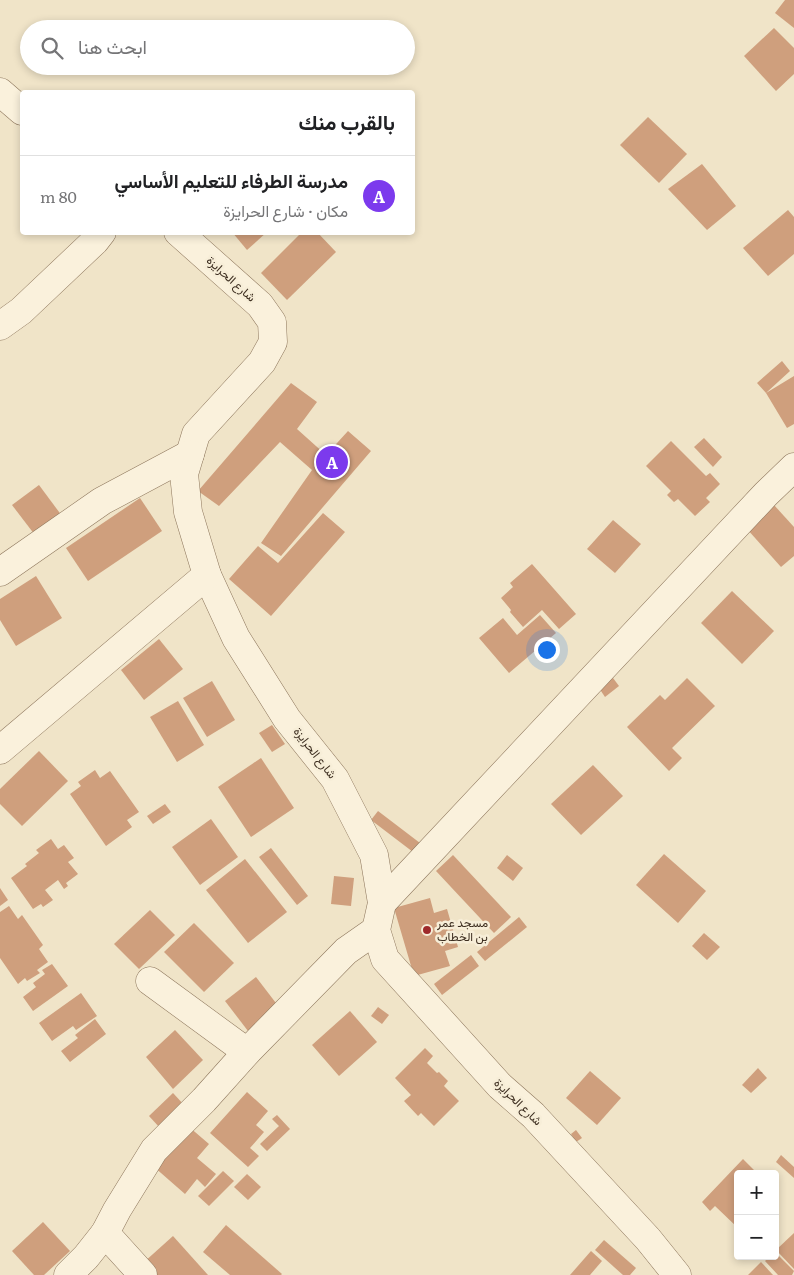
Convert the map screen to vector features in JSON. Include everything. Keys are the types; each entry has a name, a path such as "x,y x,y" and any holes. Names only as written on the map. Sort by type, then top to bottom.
{"street":[{"path":"0,92 20,109"},
{"path":"0,326 20,311 100,235"},
{"name":"شارع الحرايزة","path":"181,235 260,305 272,322 273,342 262,362 196,434 184,474 188,512 207,575 236,638 288,719 335,779 374,855 382,903 376,930 385,958 500,1086 532,1115 648,1238 677,1275"},
{"path":"0,572 102,500 190,454"},
{"path":"382,903 794,467"},
{"path":"0,750 207,575"},
{"path":"68,1275 86,1257 105,1233 154,1150 346,951 376,930"},
{"path":"150,981 247,1052"},
{"path":"105,1233 143,1275"}],"building":[{"path":"785,0 794,0 794,28 775,13"},
{"path":"774,28 794,48 794,74 776,91 744,56"},
{"path":"648,117 687,154 659,183 620,145"},
{"path":"702,164 736,206 707,230 668,189"},
{"path":"788,210 794,217 794,254 768,276 743,248"},
{"path":"234,235 264,235 247,250"},
{"path":"299,235 320,235 336,252 287,300 261,273"},
{"path":"782,361 790,371 766,393 757,383"},
{"path":"794,376 794,424 787,428 766,393"},
{"path":"291,383 317,402 297,429 326,455 348,431 371,451 281,556 261,543 312,470 280,442 219,506 198,491"},
{"path":"704,438 722,457 713,467 694,447"},
{"path":"671,441 706,476 710,473 720,484 706,498 710,502 695,516 678,499 674,502 667,495 671,491 646,466"},
{"path":"39,485 65,520 38,539 12,505"},
{"path":"140,498 162,531 88,581 66,548"},
{"path":"774,505 794,527 794,556 781,567 747,529"},
{"path":"323,513 345,532 271,616 229,579 258,546 278,563"},
{"path":"613,520 641,544 615,573 587,549"},
{"path":"532,564 576,614 559,629 542,610 523,627 501,598 513,587 510,583"},
{"path":"36,576 62,618 16,646 0,620 0,599"},
{"path":"732,591 774,631 742,664 701,623"},
{"path":"540,615 556,633 509,673 479,638 503,618 517,635"},
{"path":"159,639 183,669 144,700 121,670"},
{"path":"613,678 619,686 605,697 599,688"},
{"path":"687,678 715,706 672,748 682,758 669,771 627,727 660,695 665,700"},
{"path":"212,681 235,720 207,737 183,698"},
{"path":"178,701 204,745 177,762 150,717"},
{"path":"272,725 285,744 272,752 259,733"},
{"path":"39,751 68,781 22,826 0,804 0,789"},
{"path":"261,758 294,808 251,837 218,787"},
{"path":"593,765 623,796 581,835 551,804"},
{"path":"95,770 100,778 110,771 139,812 127,820 132,827 106,846 70,794 81,786 78,782"},
{"path":"165,804 171,812 153,824 147,816"},
{"path":"378,811 420,843 413,852 371,820"},
{"path":"211,819 238,857 200,885 172,847"},
{"path":"51,839 58,849 64,845 74,858 68,862 78,874 66,883 68,886 64,889 58,880 45,890 53,900 43,907 41,904 33,909 11,878 27,866 25,864 39,853 36,850"},
{"path":"271,848 308,896 297,905 259,857"},
{"path":"664,854 706,891 678,923 636,885"},
{"path":"453,855 511,917 494,933 436,871"},
{"path":"507,855 523,868 513,881 497,868"},
{"path":"245,859 287,912 248,943 206,890"},
{"path":"334,876 354,878 351,906 331,904"},
{"path":"0,888 8,900 0,906"},
{"name":"مسجد عمر بن الخطاب","path":"430,898 434,913 447,909 458,947 445,951 450,966 414,976 394,908"},
{"path":"9,906 18,919 22,915 43,945 39,949 48,962 37,970 40,973 27,981 25,978 18,984 0,958 0,912"},
{"path":"150,910 175,935 139,969 114,944"},
{"path":"519,917 527,927 485,961 477,952"},
{"path":"194,923 234,963 204,992 164,952"},
{"path":"704,933 720,947 707,960 692,946"},
{"path":"471,955 479,966 442,995 434,984"},
{"path":"52,964 68,986 33,1011 23,997 36,987 33,983 45,974 42,970"},
{"path":"256,977 279,1007 248,1031 225,1001"},
{"path":"81,993 97,1016 76,1030 73,1026 52,1041 39,1023"},
{"path":"378,1007 389,1015 382,1024 371,1016"},
{"path":"350,1011 377,1042 339,1076 312,1045"},
{"path":"95,1019 106,1034 70,1062 61,1051 78,1038 75,1035"},
{"path":"175,1030 203,1060 173,1089 146,1057"},
{"path":"425,1048 433,1056 427,1063 448,1081 444,1086 459,1101 434,1126 421,1113 418,1116 404,1101 411,1095 395,1078"},
{"path":"758,1068 767,1078 751,1093 742,1085"},
{"path":"590,1071 621,1098 597,1125 566,1098"},
{"path":"247,1092 268,1111 256,1125 264,1132 250,1148 259,1156 248,1167 210,1133"},
{"path":"173,1093 185,1106 160,1128 149,1116"},
{"path":"277,1115 290,1129 267,1151 260,1144 279,1126 272,1119"},
{"path":"188,1126 209,1144 197,1158 216,1174 205,1187 197,1179 185,1194 153,1166"},
{"path":"576,1130 582,1138 576,1142 571,1134"},
{"path":"781,1155 794,1167 794,1178 776,1162"},
{"path":"743,1159 754,1170 734,1170 734,1224 715,1206 710,1211 702,1202"},
{"path":"223,1171 234,1181 209,1206 198,1196"},
{"path":"247,1174 261,1187 248,1200 234,1187"},
{"path":"43,1222 70,1251 44,1275 34,1275 12,1251"},
{"path":"226,1225 282,1274 230,1275 203,1252"},
{"path":"794,1233 794,1269 779,1253 779,1247"},
{"path":"173,1236 208,1275 154,1275 143,1263"},
{"path":"604,1240 636,1268 630,1275 623,1275 595,1250"},
{"path":"591,1251 602,1261 590,1275 570,1275"},
{"path":"779,1256 794,1271 792,1275 778,1275 765,1261 779,1260"},
{"path":"761,1262 773,1275 748,1275"}],"place":[{"name":"مدرسة الطرفاء للتعليم الأساسي","path":"332,462"},
{"name":"مسجد عمر بن الخطاب","path":"427,930"}]}
